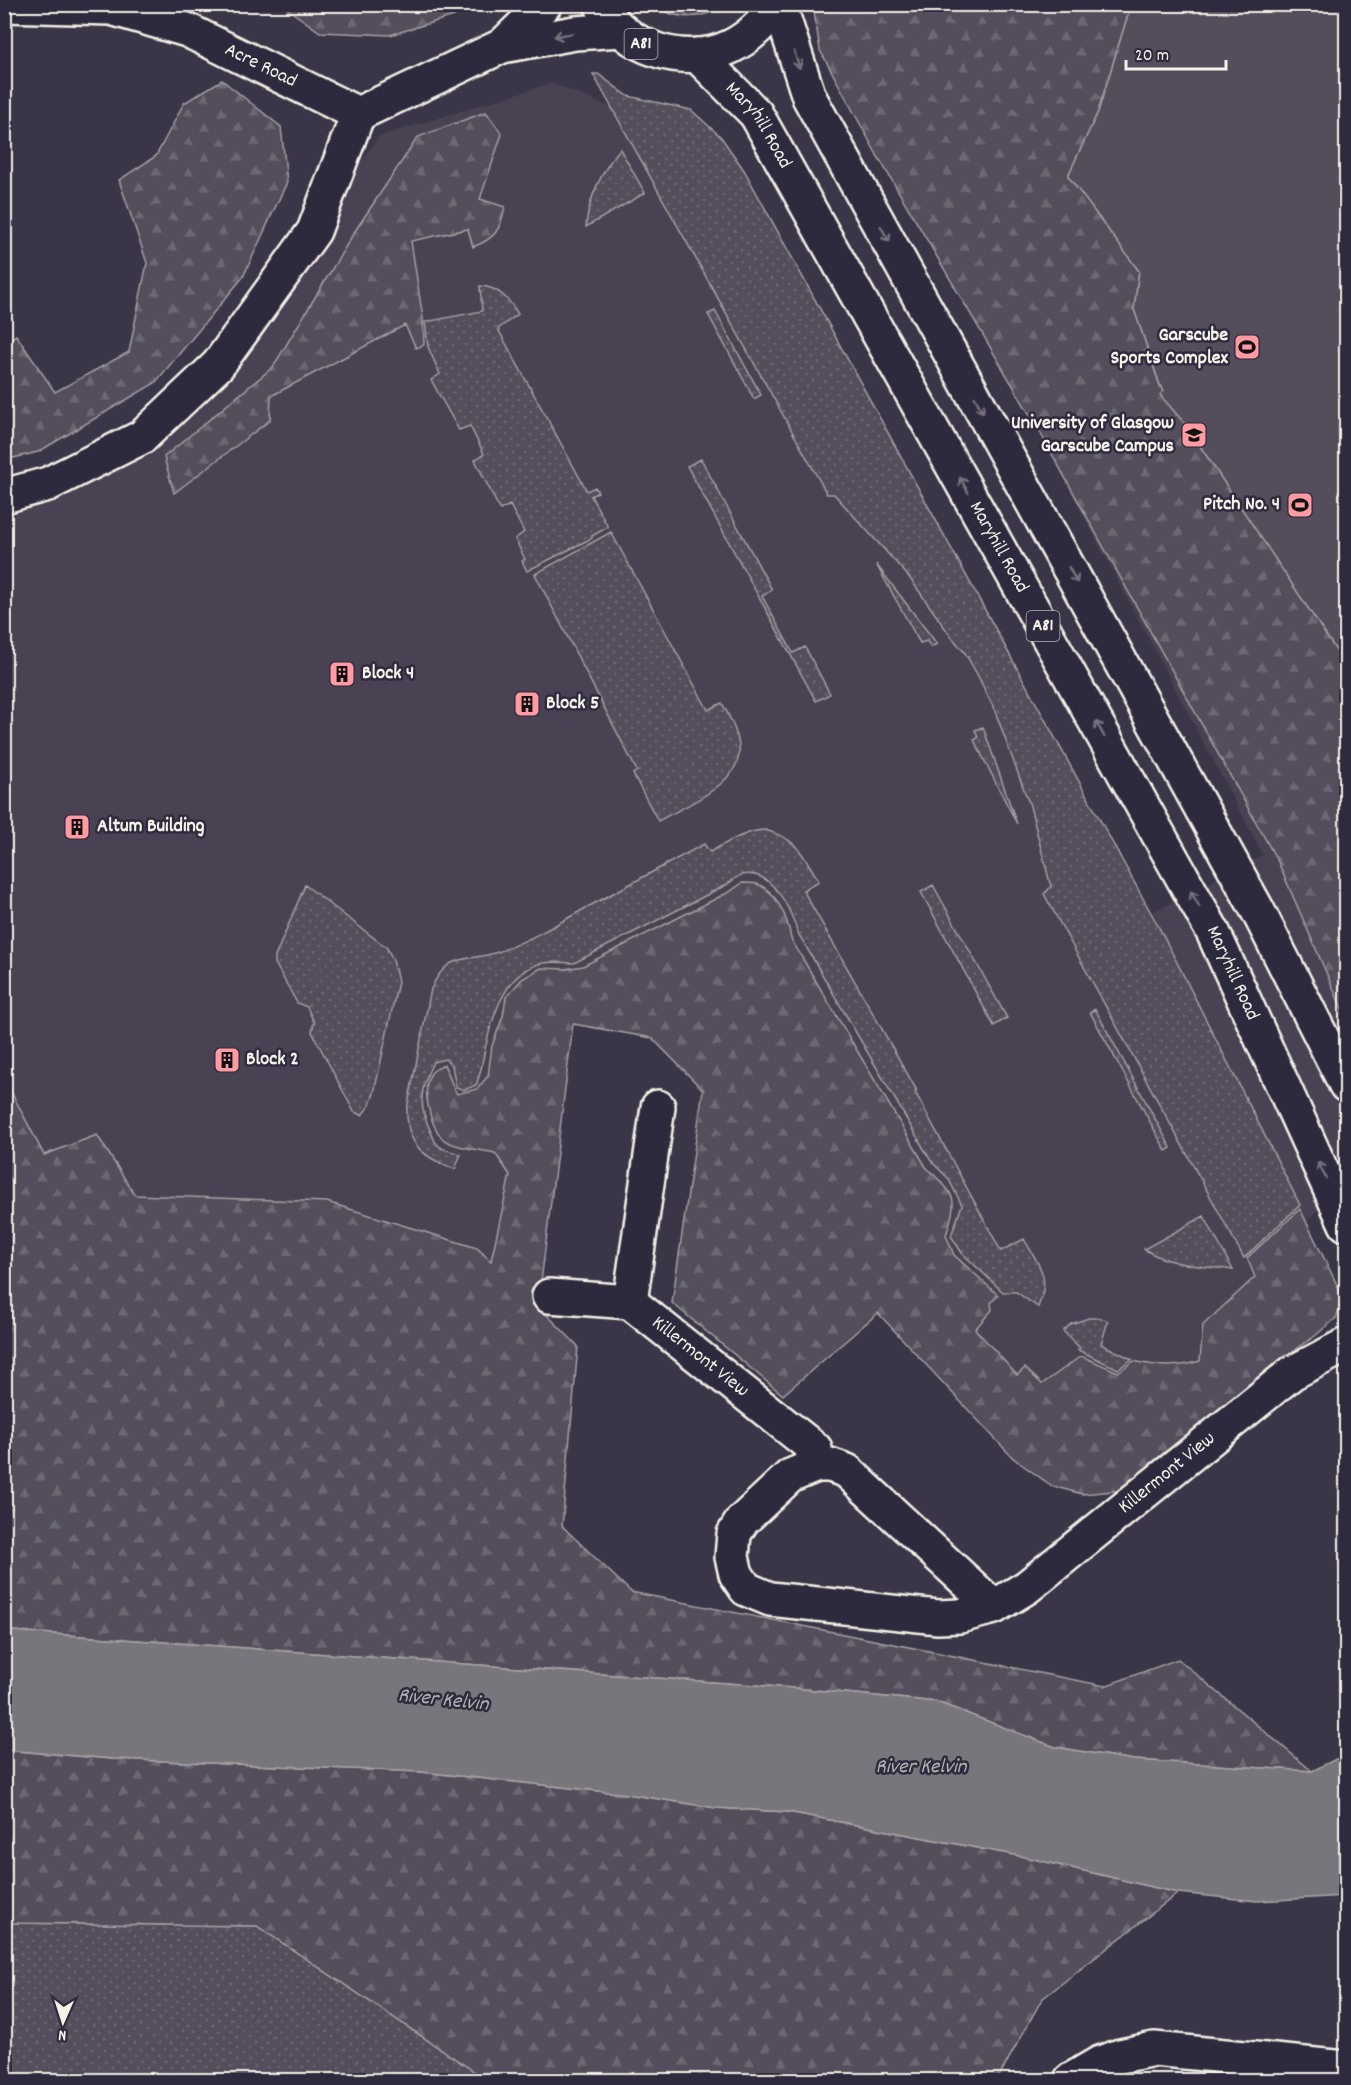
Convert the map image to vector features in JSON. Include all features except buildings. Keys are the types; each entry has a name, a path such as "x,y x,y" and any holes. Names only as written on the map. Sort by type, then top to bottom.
{"street":[{"path":"502,46 545,4"},
{"name":"A81","path":"601,4 621,30 644,45 670,54 697,55 729,48 758,30 779,4"},
{"name":"A81","path":"779,4 809,97 1258,911 1347,1085"},
{"name":"Acre Road","path":"4,5 111,8 187,30 358,114"},
{"path":"4,496 48,484 142,437 218,365 314,231 358,114 502,46 575,33 621,30"},
{"name":"Maryhill Road","path":"697,55 756,114 1213,932 1347,1224"},
{"path":"549,1296 630,1302 658,1107"},
{"name":"Killermont View","path":"630,1302 815,1449 817,1465 790,1476 742,1521 734,1534 732,1557 736,1574 746,1589 770,1599 939,1617 960,1616 994,1607 1027,1587 1292,1373 1347,1345"},
{"path":"817,1465 830,1465 848,1471 994,1607"},
{"path":"1071,2080 1100,2063 1154,2049 1347,2068"}],"shaded area":[{"path":"812,5 1346,5 1346,1182 1277,1250 1129,1476 1027,1447 696,935 553,998 471,1402 5,1324 5,495 73,484 234,353 378,137 552,83 710,149 1114,932 1263,855"}],"green space":[{"path":"282,5 468,5 454,16 390,35 320,32"},
{"path":"651,5 728,5 708,14 690,17 671,14"},
{"path":"813,5 1131,5 1098,112 1068,176 1139,271 1134,309 1160,386 1346,665 1346,1018 1278,862 1036,425 877,155 820,50"},
{"name":"Garscube Sports Complex","path":"1131,5 1346,5 1346,665 1186,425 1160,395 1164,391 1134,309 1139,271 1068,176 1098,112"},
{"path":"593,74 598,74 628,96 691,110 721,137 744,170 1162,933 1300,1205 1244,1258 1044,894 1051,887 1030,806 995,711 978,676 965,653 909,577 834,494 827,494"},
{"path":"222,80 281,127 287,182 243,277 155,383 38,452 5,460 5,342 16,335 55,392 129,352 147,263 119,180 156,156 184,103"},
{"path":"486,112 502,134 480,199 505,207 503,215 496,232 473,247 468,229 411,241 423,319 424,345 416,348 405,325 271,396 270,420 174,493 164,457 273,367 355,231 418,137"},
{"path":"620,149 645,193 586,227 587,216 597,185 607,166"},
{"path":"480,286 502,295 518,314 498,329 587,491 595,487 598,492 591,496 608,527 592,538 527,571 522,561 525,559 515,539 524,532 510,505 500,510 475,460 484,454 470,426 459,430 431,380 440,374 428,347 425,322 482,311"},
{"path":"715,311 761,395 754,399 708,314"},
{"path":"701,459 772,590 762,596 793,653 805,647 830,694 816,701 687,466"},
{"path":"611,532 708,710 722,703 735,729 739,746 738,759 723,782 697,800 658,821 633,774 637,771 535,574"},
{"path":"876,564 937,644 931,647 927,641 920,643"},
{"path":"983,727 1017,824 974,740 978,738 975,730"},
{"path":"765,830 792,843 803,855 819,881 803,890 917,1091 915,1092 1001,1251 1024,1239 1035,1257 1044,1279 1038,1307 1016,1292 1003,1292 962,1253 951,1236 962,1205 948,1178 931,1161 798,933 791,914 779,893 763,878 753,875 742,875 574,963 545,963 525,970 508,987 497,1009 476,1085 464,1090 456,1087 452,1065 445,1059 433,1062 425,1080 422,1104 426,1121 437,1145 461,1154 455,1169 426,1155 414,1141 410,1132 407,1109 431,989 444,968 459,960 498,952 531,938 704,844 710,852 744,835"},
{"path":"742,883 757,884 776,899 787,923 791,939 926,1167 952,1196 952,1211 946,1235 954,1255 998,1295 991,1303 992,1310 975,1329 1017,1375 1025,1368 1042,1384 1081,1356 1118,1372 1134,1361 1167,1366 1200,1361 1203,1325 1255,1277 1247,1258 1300,1209 1344,1299 1336,1318 1292,1352 1135,1489 1082,1494 1052,1486 1013,1458 878,1313 783,1395 672,1303 703,1090 652,1038 573,1024 538,1306 578,1346 562,1526 631,1592 1105,1686 1178,1659 1312,1771 1134,1760 1055,1747 937,1702 794,1688 12,1631 5,1628 4,1078 44,1155 97,1135 135,1195 327,1202 477,1248 491,1261 510,1175 495,1153 459,1146 442,1138 430,1115 428,1105 427,1087 432,1072 444,1065 457,1094 477,1089 488,1076 492,1046 503,1016 506,997 522,979 541,968 565,969 583,966 731,891"},
{"path":"305,885 387,948 393,960 398,982 374,1093 370,1105 362,1115 354,1112 312,1032 314,1022 307,1007 297,1003 275,963 275,957"},
{"path":"933,885 1007,1018 994,1026 921,892"},
{"path":"1095,1009 1171,1148 1166,1151 1090,1012"},
{"path":"1204,1216 1233,1270 1175,1262 1144,1249"},
{"path":"1089,1318 1108,1321 1101,1344 1132,1359 1118,1369 1078,1350 1080,1348 1063,1331 1071,1324"},
{"path":"4,1750 113,1759 422,1772 627,1794 716,1808 788,1812 1025,1857 1178,1893 1042,1999 997,2080 487,2080 257,1926 5,1923"},
{"path":"5,1923 257,1926 487,2080 5,2080"}],"water":[{"name":"River Kelvin","path":"4,1628 12,1631 794,1688 937,1702 1055,1747 1134,1760 1312,1771 1346,1754 1346,1896 1257,1901 1178,1893 1025,1857 788,1812 716,1808 627,1794 422,1772 113,1759 5,1750"}],"place":[{"name":"Garscube Sports Complex","path":"1247,347"},
{"name":"University of Glasgow Garscube Campus","path":"1194,435"},
{"name":"Pitch No. 4","path":"1300,505"},
{"name":"Block 4","path":"342,674"},
{"name":"Block 5","path":"527,704"},
{"name":"Altum Building","path":"77,827"},
{"name":"Block 2","path":"227,1060"}]}
